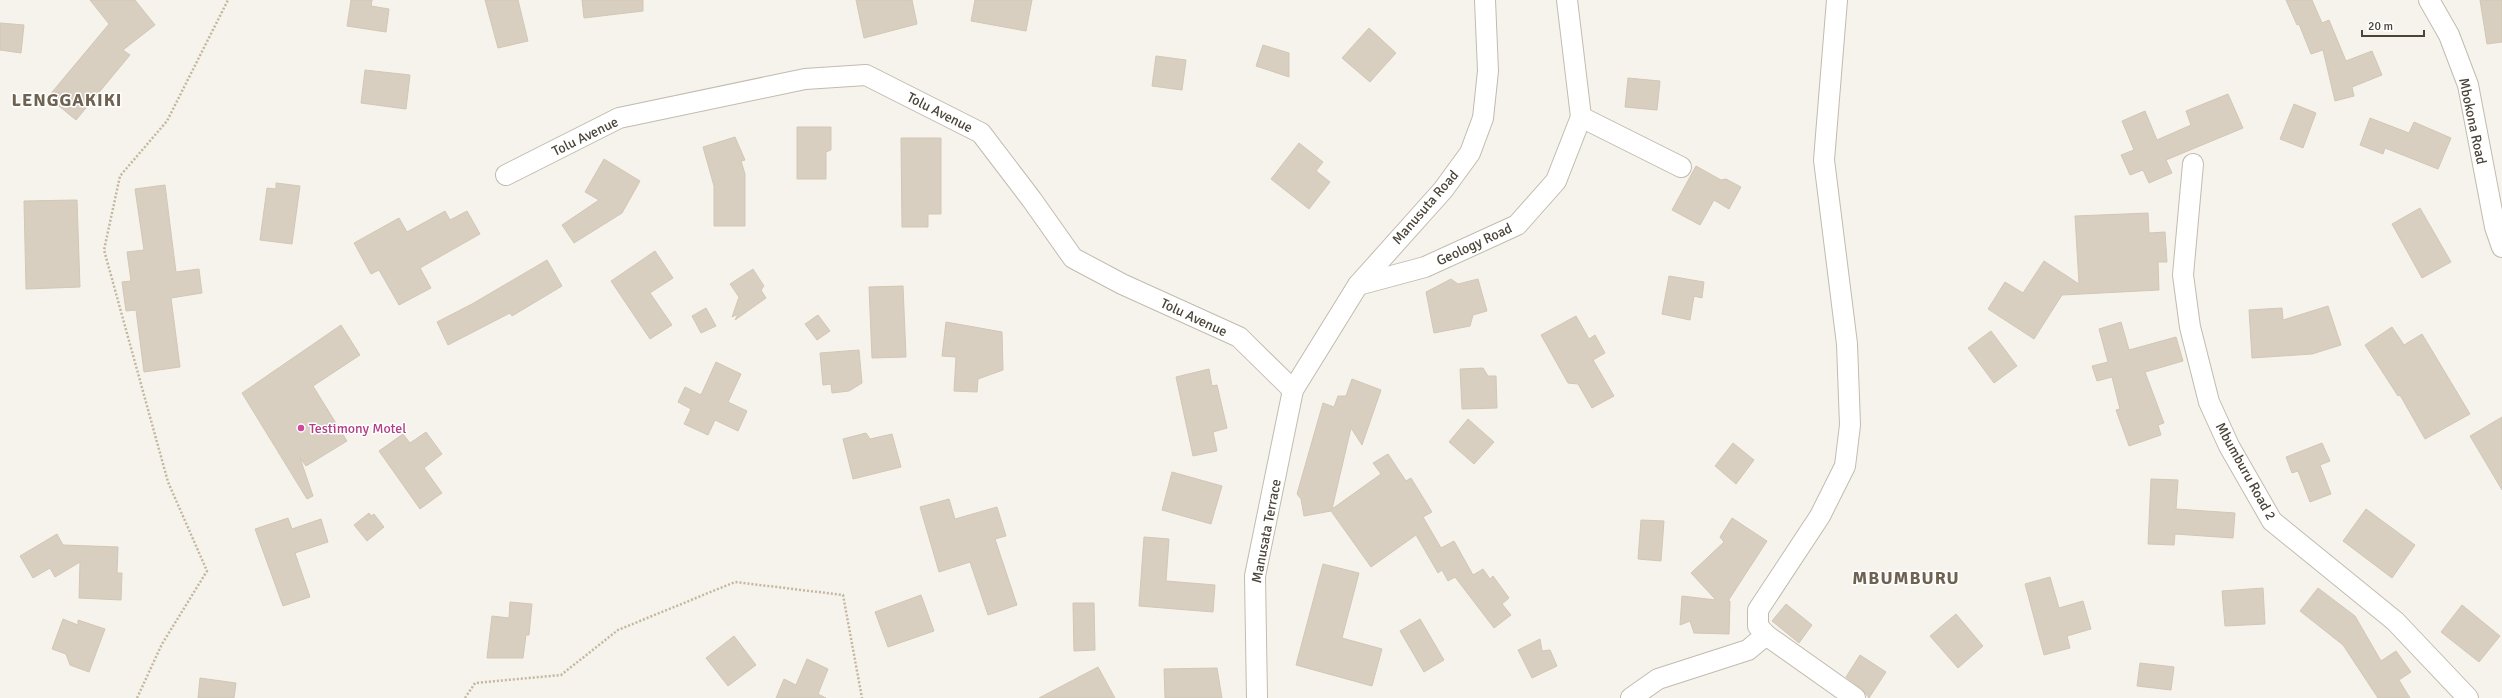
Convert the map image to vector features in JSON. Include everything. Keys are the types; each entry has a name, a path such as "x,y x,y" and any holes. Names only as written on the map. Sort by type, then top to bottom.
{"street":[{"name":"Manusuta Road","path":"1293,390 1358,285 1443,190 1470,153 1483,118 1488,71 1485,0"},
{"name":"Geology Road","path":"1358,285 1425,266 1517,225 1556,181 1581,117 1567,0"},
{"path":"1838,0 1824,160 1847,344 1850,425 1846,459 1845,466 1820,516 1758,610 1758,626 1766,635 1855,698"},
{"name":"Mbokona Road","path":"2429,0 2449,35 2468,86 2495,227 2502,247"},
{"name":"Tolu Avenue","path":"506,175 619,118 805,79 866,75 981,133 1032,200 1073,258 1122,284 1239,337 1293,390"},
{"path":"1581,117 1681,167"},
{"name":"Mbumburu Road 2","path":"2193,164 2182,275 2190,327 2209,402 2229,446 2272,521 2395,621 2468,698"},
{"name":"Manusata Terrace","path":"1257,698 1255,576 1293,390"},
{"path":"1631,698 1658,679 1748,650 1766,635"}],"path":[{"path":"137,698 162,644 207,571 168,482 104,250 120,176 168,121 228,0"},
{"path":"465,698 475,683 561,674 618,630 735,582 843,595 862,698"}],"building":[{"path":"90,0 135,0 155,25 123,50 130,55 76,120 48,97 109,24"},
{"path":"351,0 372,0 371,6 389,9 386,32 347,26"},
{"path":"485,0 518,0 528,41 498,48"},
{"path":"582,0 643,0 643,11 584,18"},
{"path":"856,0 912,0 917,24 864,38"},
{"path":"975,0 1032,0 1026,31 971,21"},
{"path":"2286,0 2312,0 2322,23 2329,20 2346,61 2372,51 2382,75 2352,87 2354,96 2335,101 2323,50 2311,54 2299,24 2297,25"},
{"path":"2480,0 2502,0 2502,42 2487,44"},
{"path":"0,23 24,25 21,53 0,50"},
{"path":"1369,28 1396,53 1370,82 1342,58"},
{"path":"1263,45 1289,53 1289,77 1256,66"},
{"path":"1156,56 1186,60 1182,90 1152,86"},
{"path":"365,70 410,75 406,109 361,103"},
{"path":"1628,78 1660,81 1657,110 1625,107"},
{"path":"2228,94 2243,128 2166,160 2172,173 2149,183 2143,170 2130,175 2121,155 2134,150 2122,121 2145,111 2157,140 2191,125 2186,111"},
{"path":"2294,104 2316,113 2303,148 2280,139"},
{"path":"2370,118 2409,133 2414,122 2451,138 2438,169 2385,148 2383,154 2360,145"},
{"path":"797,127 831,127 831,150 826,152 826,179 797,179"},
{"path":"735,137 745,160 741,161 745,174 745,226 714,226 714,186 703,147"},
{"path":"901,138 941,138 941,214 928,214 928,227 902,227"},
{"path":"1299,143 1323,162 1316,171 1330,182 1309,209 1271,179"},
{"path":"604,159 640,181 622,213 574,243 562,225 599,200 585,192"},
{"path":"1696,166 1721,180 1726,179 1741,187 1729,209 1714,200 1700,225 1672,210"},
{"path":"276,183 300,186 292,244 260,240 267,188 276,189"},
{"path":"165,185 176,272 199,269 202,293 171,298 180,367 144,372 136,310 126,311 122,282 131,281 127,252 144,250 135,189"},
{"path":"77,200 80,287 26,289 24,201"},
{"path":"2420,208 2451,262 2422,278 2392,224"},
{"path":"445,211 450,220 467,211 480,234 420,268 431,288 399,305 379,270 371,274 354,243 399,218 407,232"},
{"path":"2148,213 2149,233 2165,232 2167,262 2158,262 2159,290 2062,295 2034,339 1988,309 2005,282 2023,293 2044,261 2079,284 2075,216"},
{"path":"655,251 673,278 650,293 672,325 650,339 611,281"},
{"path":"547,260 562,286 512,316 510,313 448,345 437,322 472,304"},
{"path":"753,269 764,286 761,290 766,298 735,320 738,314 732,317 739,297 730,284"},
{"path":"1669,276 1704,282 1702,298 1694,296 1690,320 1662,314"},
{"path":"1451,279 1458,284 1478,279 1487,311 1473,315 1470,326 1434,333 1426,292"},
{"path":"903,286 906,357 872,358 869,287"},
{"path":"2328,306 2341,345 2312,354 2252,358 2249,310 2282,308 2283,320"},
{"path":"706,308 716,326 701,333 692,316"},
{"path":"818,315 830,331 817,340 805,324"},
{"path":"1576,316 1589,339 1595,335 1605,353 1593,360 1614,396 1592,408 1578,384 1568,383 1541,335"},
{"path":"946,322 1002,332 1003,370 978,379 977,392 954,391 956,357 942,356"},
{"path":"2121,322 2129,350 2176,337 2183,361 2145,372 2164,423 2158,425 2161,435 2129,446 2116,410 2120,409 2112,377 2097,381 2092,366 2108,362 2099,329"},
{"name":"Testimony Motel","path":"341,325 360,355 313,386 347,441 306,466 300,458 313,496 307,499 242,393"},
{"path":"2392,327 2404,345 2422,334 2470,414 2425,439 2400,395 2398,396 2365,345"},
{"path":"1991,331 2017,366 1994,383 1968,348"},
{"path":"859,350 862,383 849,391 832,393 831,384 823,385 820,353"},
{"path":"716,362 741,374 728,402 747,411 738,431 715,420 708,435 684,424 691,409 678,402 685,387 701,395"},
{"path":"1483,368 1488,376 1496,376 1497,408 1462,409 1460,369"},
{"path":"1209,369 1212,386 1217,385 1227,428 1213,432 1217,451 1193,456 1176,377"},
{"path":"1352,379 1381,390 1362,445 1351,428 1332,509 1381,474 1373,463 1388,454 1406,481 1411,478 1432,512 1423,517 1441,548 1454,541 1473,575 1483,569 1490,579 1493,576 1509,598 1502,604 1511,615 1494,628 1455,577 1448,581 1442,570 1438,573 1416,535 1371,567 1331,511 1304,516 1301,499 1297,494 1323,403 1334,407 1338,396 1346,396"},
{"path":"2502,417 2502,490 2470,436"},
{"path":"1468,419 1494,442 1474,464 1449,442"},
{"path":"426,432 442,454 424,468 442,493 420,509 379,451 403,434 410,443"},
{"path":"866,433 870,439 892,434 901,467 853,479 843,439"},
{"path":"1733,443 1754,460 1736,484 1715,466"},
{"path":"2322,443 2330,461 2320,465 2331,494 2310,502 2298,471 2292,473 2286,457"},
{"path":"1172,472 1222,486 1211,524 1162,510"},
{"path":"2151,479 2178,480 2176,509 2235,513 2233,538 2175,534 2174,545 2148,544"},
{"path":"949,499 955,519 997,507 1006,536 995,539 1017,605 988,615 970,562 939,572 920,507"},
{"path":"2366,509 2415,545 2392,578 2343,541"},
{"path":"369,513 371,516 374,514 384,527 367,541 354,525"},
{"path":"288,518 292,529 321,519 328,542 295,553 310,597 283,606 255,529"},
{"path":"1732,518 1767,541 1728,601 1730,601 1729,634 1694,633 1690,621 1680,625 1682,596 1716,600 1691,573 1724,542 1720,537"},
{"path":"1641,520 1664,521 1661,561 1638,559"},
{"path":"57,534 63,545 118,547 117,573 122,573 121,600 79,598 80,562 55,577 50,568 33,578 20,556"},
{"path":"1144,537 1169,539 1166,581 1215,585 1213,612 1139,606"},
{"path":"1323,564 1359,573 1342,638 1382,649 1372,686 1296,665"},
{"path":"2050,577 2059,608 2083,601 2091,629 2067,636 2070,648 2044,655 2025,584"},
{"path":"2263,588 2265,624 2225,626 2222,591"},
{"path":"2318,588 2355,616 2381,661 2396,651 2411,672 2399,680 2410,698 2378,698 2343,645 2300,611"},
{"path":"921,595 934,631 888,647 875,612"},
{"path":"510,602 532,604 529,635 526,635 523,658 487,658 492,616 509,618"},
{"path":"1073,603 1094,603 1095,650 1074,651"},
{"path":"1786,604 1812,625 1799,643 1772,621"},
{"path":"2462,605 2500,636 2479,662 2441,632"},
{"path":"1956,614 1983,646 1958,668 1930,636"},
{"path":"63,619 78,625 78,620 105,629 89,672 70,665 66,654 52,649"},
{"path":"1420,619 1444,660 1424,672 1400,631"},
{"path":"734,636 756,665 728,686 706,658"},
{"path":"1540,639 1542,651 1550,650 1557,666 1532,678 1518,650"},
{"path":"1860,655 1886,672 1869,698 1862,689 1846,677"},
{"path":"807,659 828,669 818,694 826,698 776,698 784,679 796,685"},
{"path":"2140,663 2174,667 2171,690 2137,686"},
{"path":"1098,667 1115,698 1039,698"},
{"path":"1217,668 1222,698 1165,698 1164,669"},
{"path":"200,678 236,683 234,698 198,698"}],"place":[{"name":"Testimony Motel","path":"301,428"}],"district":[{"name":"LENGGAKIKI","path":"67,100"},
{"name":"MBUMBURU","path":"1906,578"}]}
